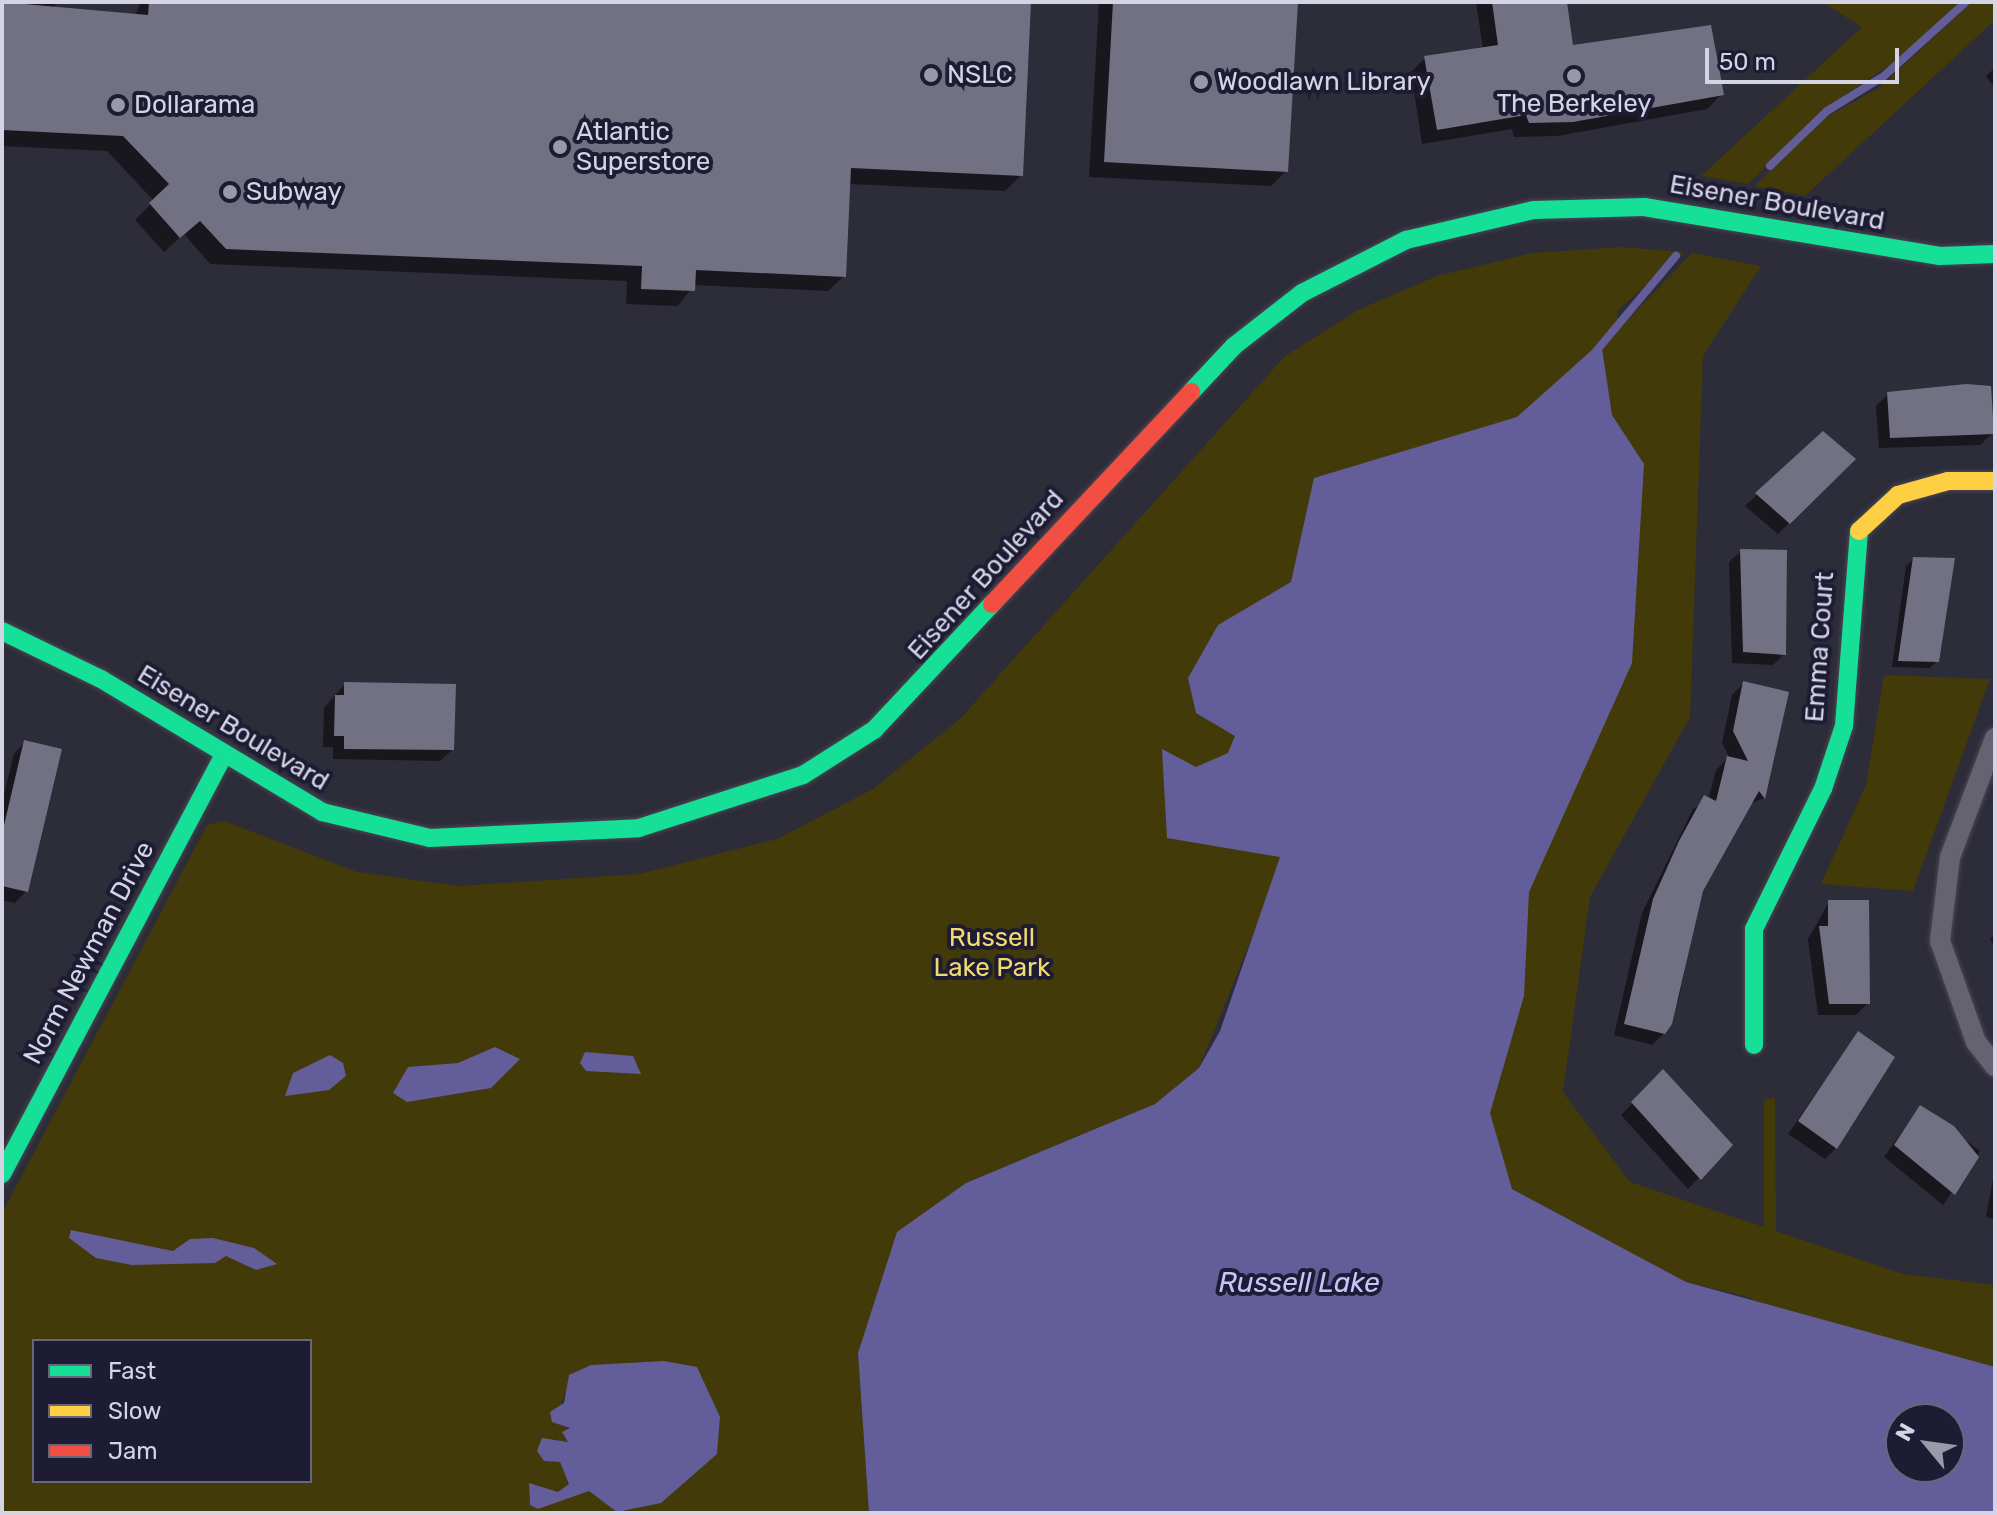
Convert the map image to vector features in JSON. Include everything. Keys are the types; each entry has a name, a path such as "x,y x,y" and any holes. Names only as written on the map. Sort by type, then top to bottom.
{"street":[{"name":"Eisener Boulevard","path":"2,631 101,679 222,758 322,812 430,838 585,834 707,811 803,775 874,730 1234,346 1302,293 1406,240 1534,210 1644,207 1913,252 1995,254"},
{"name":"Emma Court","path":"1754,1045 1754,929 1823,789 1844,726 1859,529 1898,495 1948,481 1995,481"},
{"path":"1995,738 1950,857 1940,941 1966,1019 1995,1066"},
{"name":"Norm Newman Drive","path":"2,1174 222,758"}],"green space":[{"path":"1822,2 1960,2 1896,61 1828,106 1748,184 1701,176 1862,27"},
{"path":"1995,2 1995,20 1805,196 1755,186 1823,119 1879,88 1970,4"},
{"name":"Russell Lake Park","path":"1621,247 1684,252 1617,311 1619,329 1692,253 1761,266 1703,356 1690,717 1590,897 1563,1092 1630,1182 1764,1227 1764,1100 1775,1097 1776,1231 1903,1274 1995,1285 1995,1367 1779,1314 1748,1297 1679,1280 1512,1189 1300,819 1199,1068 1155,1104 966,1183 858,1353 869,1513 2,1513 2,1213 207,825 224,821 357,872 459,886 639,874 777,839 873,789 961,718 1285,356 1360,309 1437,276 1532,253","holes":["664,1361 700,1377 720,1417 717,1454 655,1503 618,1512 589,1491 530,1505 529,1484 558,1492 569,1484 560,1462 544,1460 553,1439 568,1442 563,1434 570,1429 555,1422 566,1391 597,1365"]},
{"path":"1884,675 1990,679 1913,891 1821,884 1866,785"}],"water":[{"name":"Russell Lake","path":"1601,342 1612,415 1644,464 1632,663 1529,892 1524,996 1490,1113 1512,1189 1686,1282 1995,1367 1995,1513 869,1513 858,1353 897,1232 966,1183 1155,1104 1199,1068 1220,1031 1280,857 1167,838 1162,749 1196,767 1228,753 1235,736 1196,713 1188,678 1218,625 1291,582 1314,478 1517,417"},
{"path":"495,1047 520,1059 491,1088 407,1102 393,1093 408,1067 458,1063"},
{"path":"585,1052 633,1056 641,1074 586,1071 580,1063"},
{"path":"330,1055 343,1063 346,1076 329,1090 285,1096 293,1073"},
{"path":"71,1230 173,1251 190,1239 213,1238 254,1248 277,1264 256,1270 226,1256 215,1263 132,1265 96,1258 69,1238"},
{"path":"664,1361 697,1367 720,1417 717,1454 661,1503 617,1512 589,1491 538,1509 530,1505 529,1483 558,1492 569,1484 560,1462 544,1461 537,1451 542,1438 568,1442 562,1432 570,1428 552,1422 550,1412 564,1403 569,1375 591,1365"}],"building":[{"path":"2,2 148,15 149,2 1031,2 1023,176 851,168 846,277 696,270 695,291 641,289 642,266 226,249 200,221 180,238 149,203 169,184 123,136 2,130"},
{"name":"Woodlawn Library","path":"1113,2 1298,2 1288,172 1104,162"},
{"name":"The Berkeley","path":"1492,2 1567,2 1573,45 1711,25 1724,95 1573,122 1529,123 1526,115 1437,130 1424,56 1498,45"},
{"path":"1966,384 1991,386 1994,434 1890,438 1887,392"},
{"path":"1823,431 1856,459 1790,524 1755,493"},
{"path":"1740,549 1787,550 1786,655 1743,652"},
{"path":"1913,557 1955,558 1939,662 1898,661"},
{"path":"1743,681 1789,692 1765,799 1759,791 1703,891 1672,1024 1665,1034 1624,1024 1653,899 1679,841 1704,795 1716,801 1727,756 1748,761 1733,731"},
{"path":"344,682 456,684 454,750 344,749 344,736 334,736 335,695 344,695"},
{"path":"24,740 62,749 28,892 2,886 2,834"},
{"path":"1828,900 1869,900 1870,1004 1829,1004 1819,926 1828,926"},
{"path":"1858,1031 1895,1057 1837,1149 1798,1121"},
{"path":"1663,1069 1733,1145 1701,1180 1631,1102"},
{"path":"1920,1105 1954,1126 1979,1157 1955,1195 1894,1145"}],"waterway":[{"path":"1770,166 1827,111 1884,76 1966,2"},
{"path":"1597,350 1676,256"}],"traffic: fast":[{"path":"1191,392 1234,346 1302,293 1406,240 1534,210 1644,207 1940,256 1995,254"},
{"path":"1754,1045 1754,929 1823,789 1844,726 1859,531"},
{"path":"2,631 101,679 322,812 430,838 639,828 803,775 874,730 992,604"},
{"path":"2,1174 222,758"}],"traffic: slow":[{"path":"1859,531 1898,495 1948,481 1995,481"}],"traffic: jam":[{"path":"992,604 1191,392"}],"place":[{"name":"NSLC","path":"931,75"},
{"name":"The Berkeley","path":"1574,76"},
{"name":"Woodlawn Library","path":"1201,82"},
{"name":"Dollarama","path":"118,105"},
{"name":"Atlantic Superstore","path":"560,147"},
{"name":"Subway","path":"230,192"}]}
